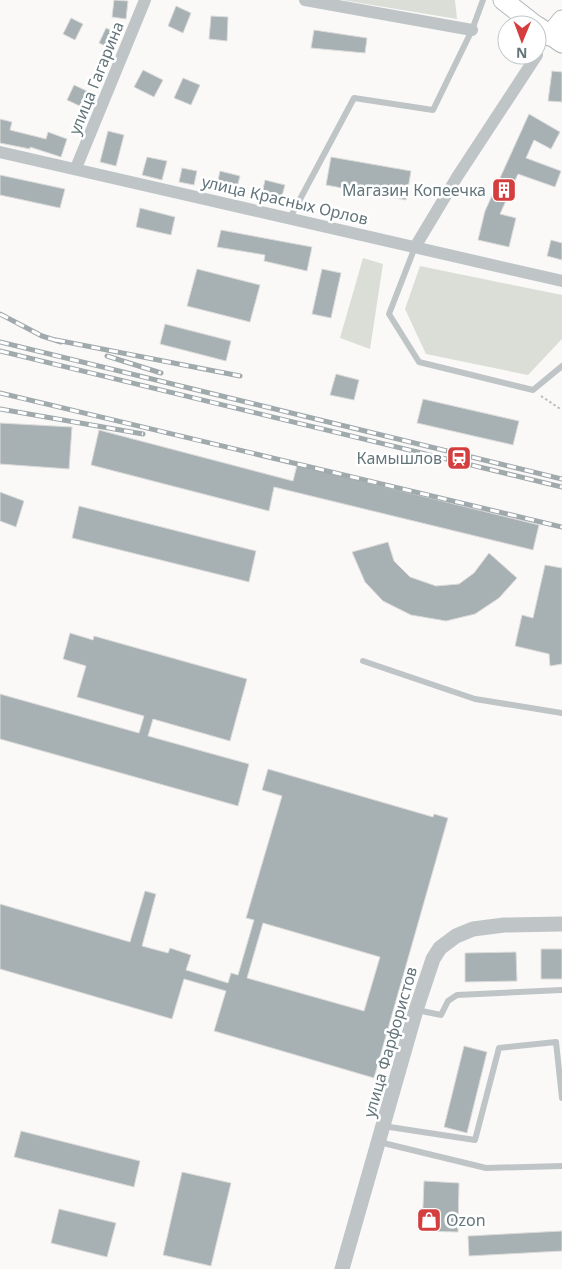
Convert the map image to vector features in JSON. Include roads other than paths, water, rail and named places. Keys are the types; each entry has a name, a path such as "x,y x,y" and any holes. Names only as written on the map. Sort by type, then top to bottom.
{"main road":[{"path":"503,0 523,15"},
{"path":"547,31 562,20"}],"street":[{"name":"улица Гагарина","path":"76,168 145,0"},
{"path":"305,0 472,30"},
{"path":"416,247 457,177 530,65"},
{"name":"улица Красных Орлов","path":"0,152 562,281"},
{"name":"улица Фарфористов","path":"342,1269 416,1010 434,959 440,948 456,936 474,930 504,925 562,924"}],"lane":[{"path":"290,218 354,98 434,110 472,30 483,0"},
{"path":"416,247 389,314 418,362 533,390 562,366"},
{"path":"363,661 475,699 562,713"},
{"path":"416,1010 441,1015 448,1001 456,995 562,990"},
{"path":"383,1126 475,1140 500,1048 556,1042 562,1098"},
{"path":"379,1142 486,1168 562,1166"}],"railway":[{"path":"0,314 42,336 61,342"},
{"path":"56,340 240,376"},
{"path":"0,342 562,479"},
{"path":"0,351 562,487"},
{"path":"107,356 161,373"},
{"path":"0,393 562,527"},
{"path":"0,409 143,434"}],"place":[{"name":"Магазин Копеечка","path":"504,190"},
{"name":"Камышлов","path":"459,458"},
{"name":"Ozon","path":"429,1220"}]}
